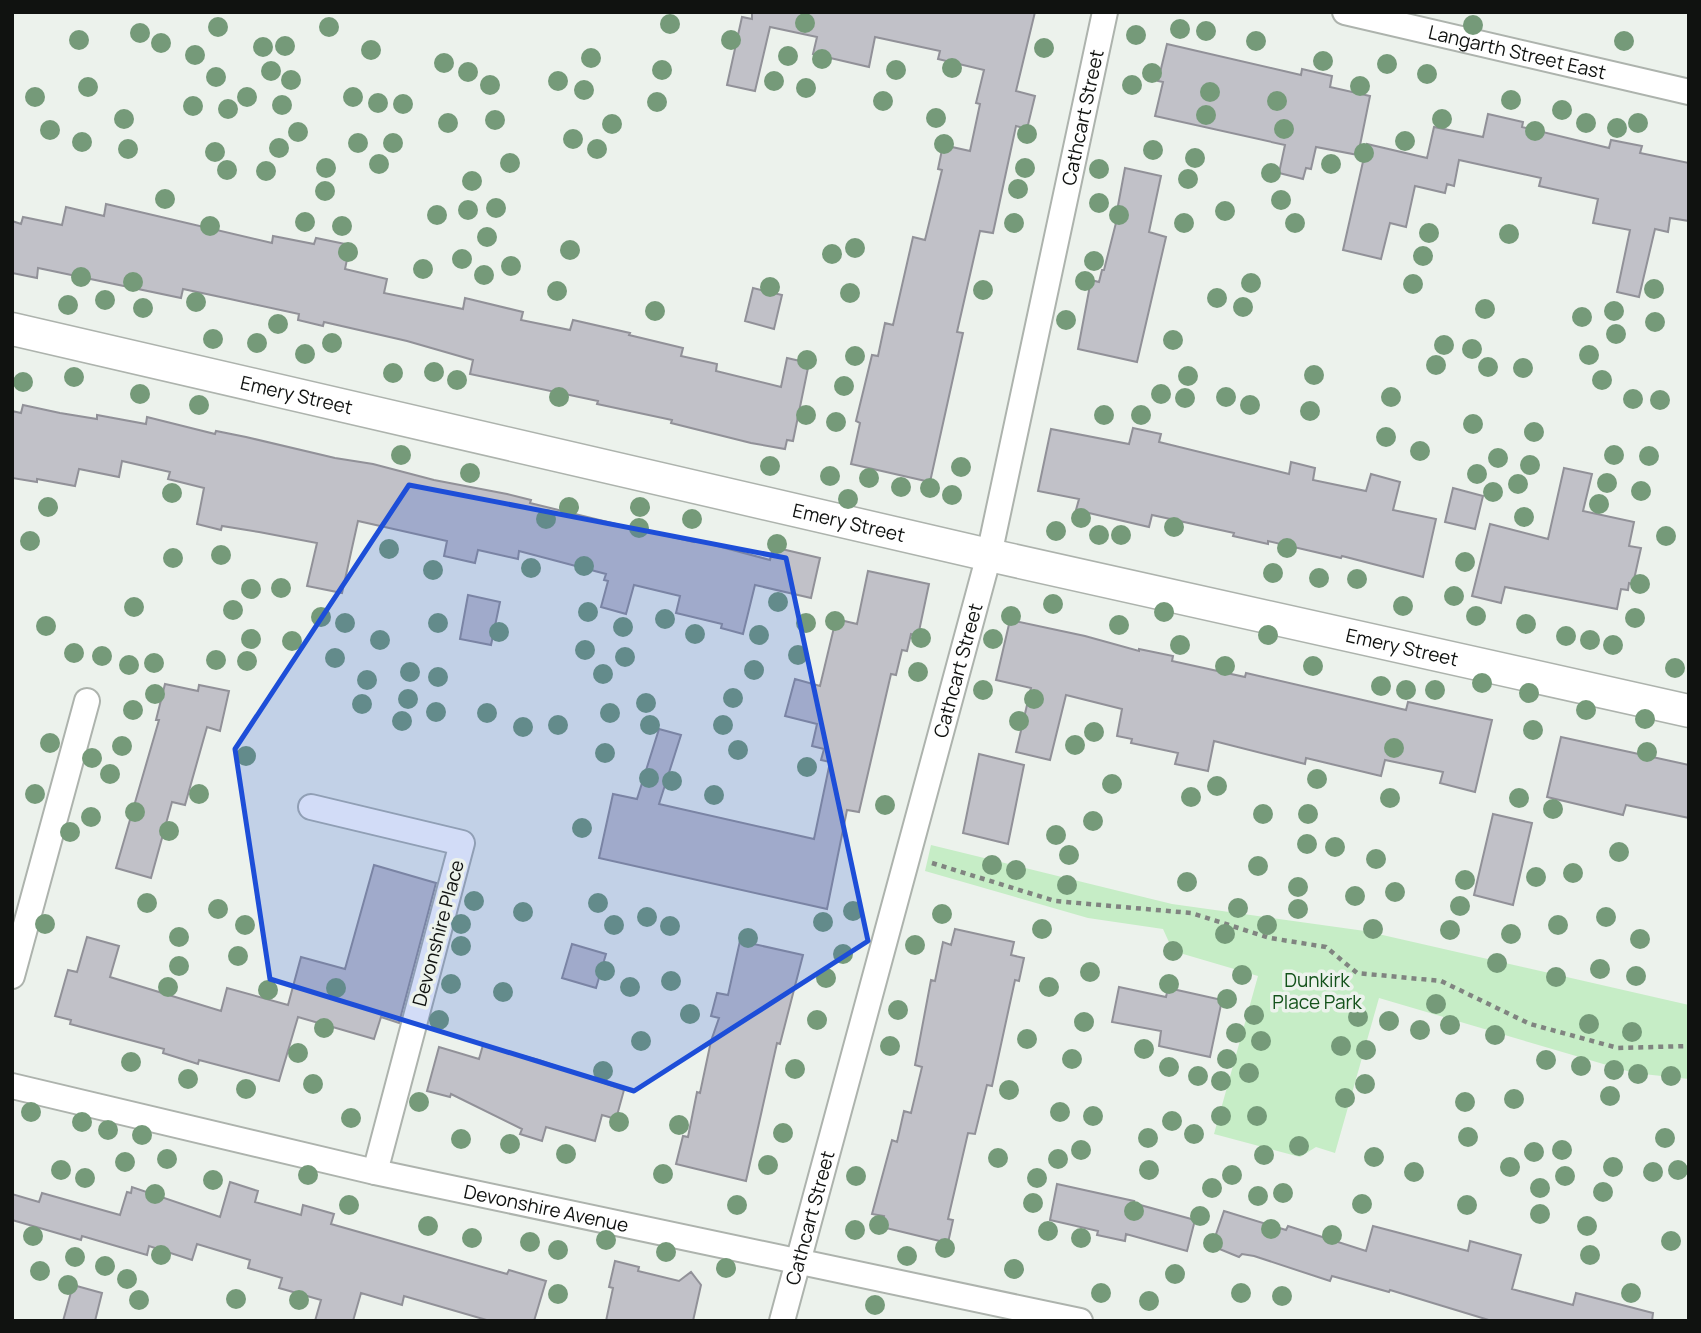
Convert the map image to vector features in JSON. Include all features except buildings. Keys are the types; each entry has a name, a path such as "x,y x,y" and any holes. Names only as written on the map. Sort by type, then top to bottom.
{"street":[{"name":"Cathcart Street","path":"782,1321 989,555 1105,12"},
{"name":"Langarth Street East","path":"1345,12 1689,92"},
{"name":"Emery Street","path":"12,329 989,555 1689,711"},
{"path":"12,976 87,701"},
{"name":"Devonshire Place","path":"312,807 462,844 375,1172"},
{"name":"Devonshire Avenue","path":"12,1086 375,1172 1080,1321"}],"path":[{"path":"908,856 1055,901 1191,914 1270,938 1326,947 1357,973 1441,981 1530,1024 1618,1048 1689,1046"}],"highlighted area":[{"path":"409,485 786,558 868,941 634,1091 270,979 235,749"}],"green space":[{"name":"Dunkirk Place Park","path":"931,845 1172,904 1365,931 1689,1005 1689,1079 1634,1073 1379,998 1335,1153 1316,1147 1300,1157 1214,1134 1258,976 1173,951 1163,929 1088,918 925,871"}]}
